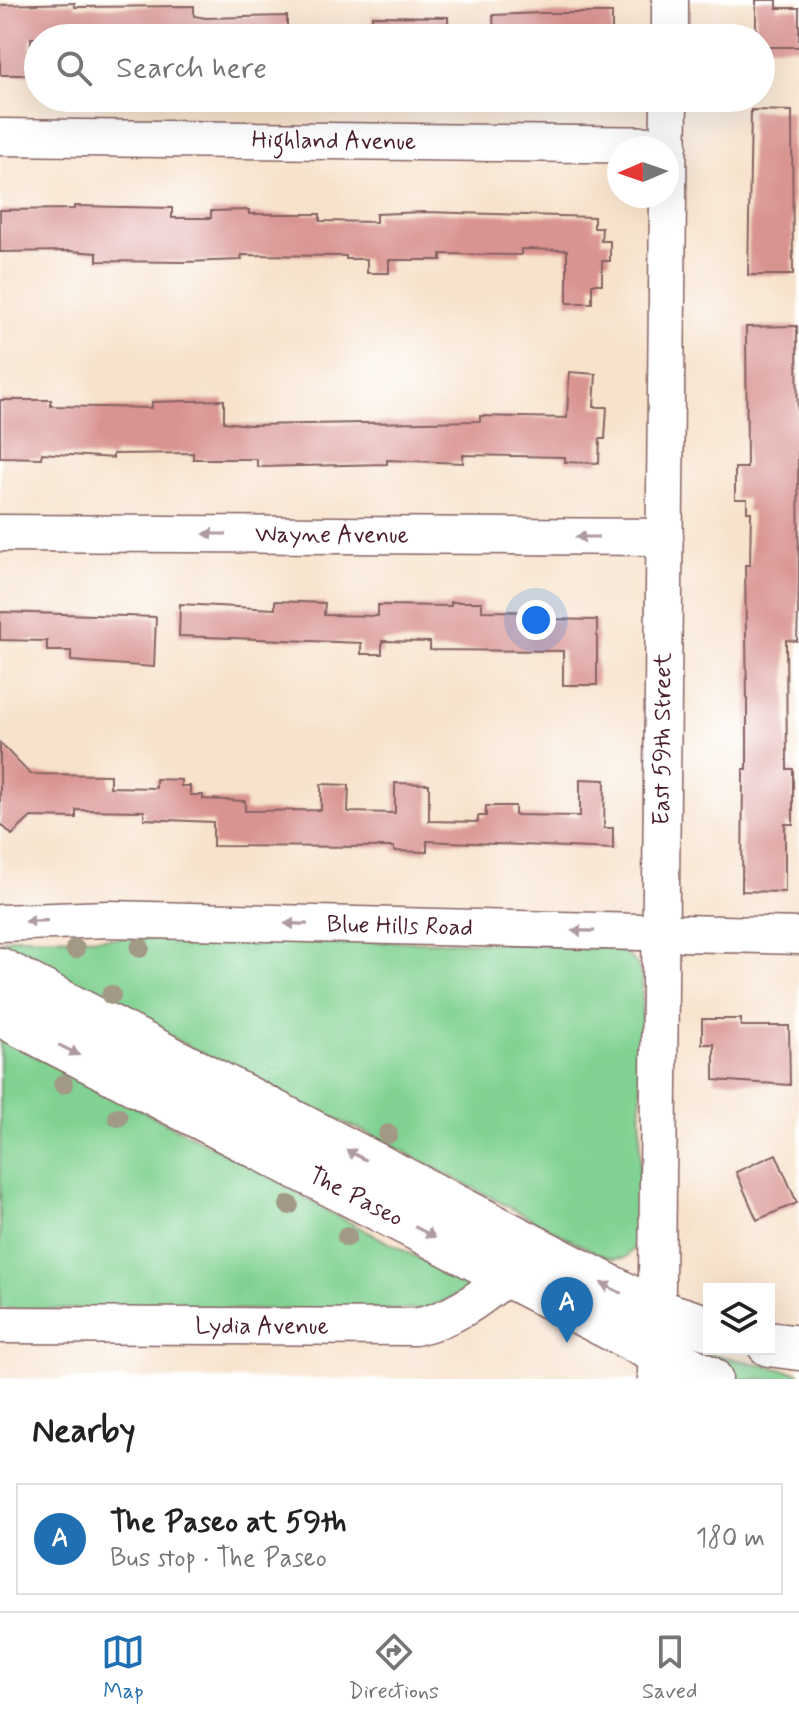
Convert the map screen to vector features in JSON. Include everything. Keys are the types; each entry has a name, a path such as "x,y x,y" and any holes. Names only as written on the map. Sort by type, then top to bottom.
{"main road":[{"name":"The Paseo","path":"0,970 710,1379"},
{"name":"The Paseo","path":"0,1014 509,1275 657,1346 703,1330"},
{"path":"775,1345 799,1348"}],"street":[{"path":"670,0 670,24"},
{"name":"East 59th Street","path":"669,112 669,136"},
{"name":"Highland Avenue","path":"0,137 607,144"},
{"name":"East 59th Street","path":"657,1346 668,208"},
{"name":"Wayne Avenue","path":"0,533 665,537"},
{"name":"Blue Hills Road","path":"0,923 108,919 799,936"},
{"name":"Lydia Avenue","path":"0,1325 415,1327 444,1321 464,1310 509,1275"}],"green space":[{"path":"15,937 615,944 637,964 642,979 639,1242 625,1258 613,1259 600,1255 370,1134 298,1103 1,949 0,942"},
{"path":"0,1038 268,1175 335,1215 474,1287 428,1310 0,1309"},
{"path":"706,1355 716,1355 799,1373 799,1379 736,1379 703,1362"}],"building":[{"path":"756,0 777,0 777,8 799,8 799,47 775,47 775,24 756,24"},
{"path":"0,5 194,6 194,16 287,16 287,24 24,24 24,75 0,75"},
{"path":"612,13 612,24 493,24 493,15"},
{"path":"372,16 448,17 448,24 372,24"},
{"path":"792,111 793,275 748,275 751,112"},
{"path":"74,206 172,208 172,218 211,218 211,211 249,210 249,214 320,214 320,221 376,222 376,214 424,212 594,217 594,228 602,228 601,241 610,241 610,261 602,261 602,284 592,284 592,303 567,303 567,250 521,249 521,255 441,254 441,260 389,260 389,273 367,273 367,259 346,259 346,256 241,255 242,260 97,261 97,253 0,252 0,210 74,209"},
{"path":"797,326 797,641 786,640 787,769 793,769 793,824 785,824 785,892 742,891 743,769 747,769 745,565 750,565 751,512 747,512 747,499 735,499 735,468 747,468 746,327"},
{"path":"569,372 596,374 594,407 607,407 605,439 600,439 599,463 565,462 565,457 463,455 463,463 387,460 387,464 257,467 257,459 193,459 193,453 113,454 113,458 42,453 41,458 0,457 0,400 51,400 51,406 152,408 152,402 224,400 224,422 249,425 480,421 480,416 567,418"},
{"path":"275,601 325,603 324,615 378,616 378,605 451,606 451,602 482,602 482,611 542,612 542,619 597,620 597,685 563,685 563,651 430,650 430,642 382,641 382,654 361,654 361,643 179,636 180,604 275,609"},
{"path":"0,612 156,617 154,667 71,661 71,651 47,651 47,641 0,640"},
{"path":"0,743 30,774 110,775 110,787 156,788 156,779 181,780 181,786 190,786 190,795 203,795 203,799 245,801 245,811 321,810 321,784 349,785 348,812 395,813 395,783 429,784 429,821 478,822 478,816 486,816 486,806 515,806 515,815 580,816 580,779 605,780 604,828 613,828 613,849 427,841 427,852 394,851 394,847 213,846 213,822 144,819 144,811 76,810 76,818 31,817 12,835 0,823"},
{"path":"702,1019 741,1019 741,1026 789,1026 790,1085 714,1080 714,1044 702,1044"},
{"path":"776,1154 797,1203 757,1220 736,1172"}],"place":[{"name":"The Paseo at 59th","path":"567,1343"}]}
